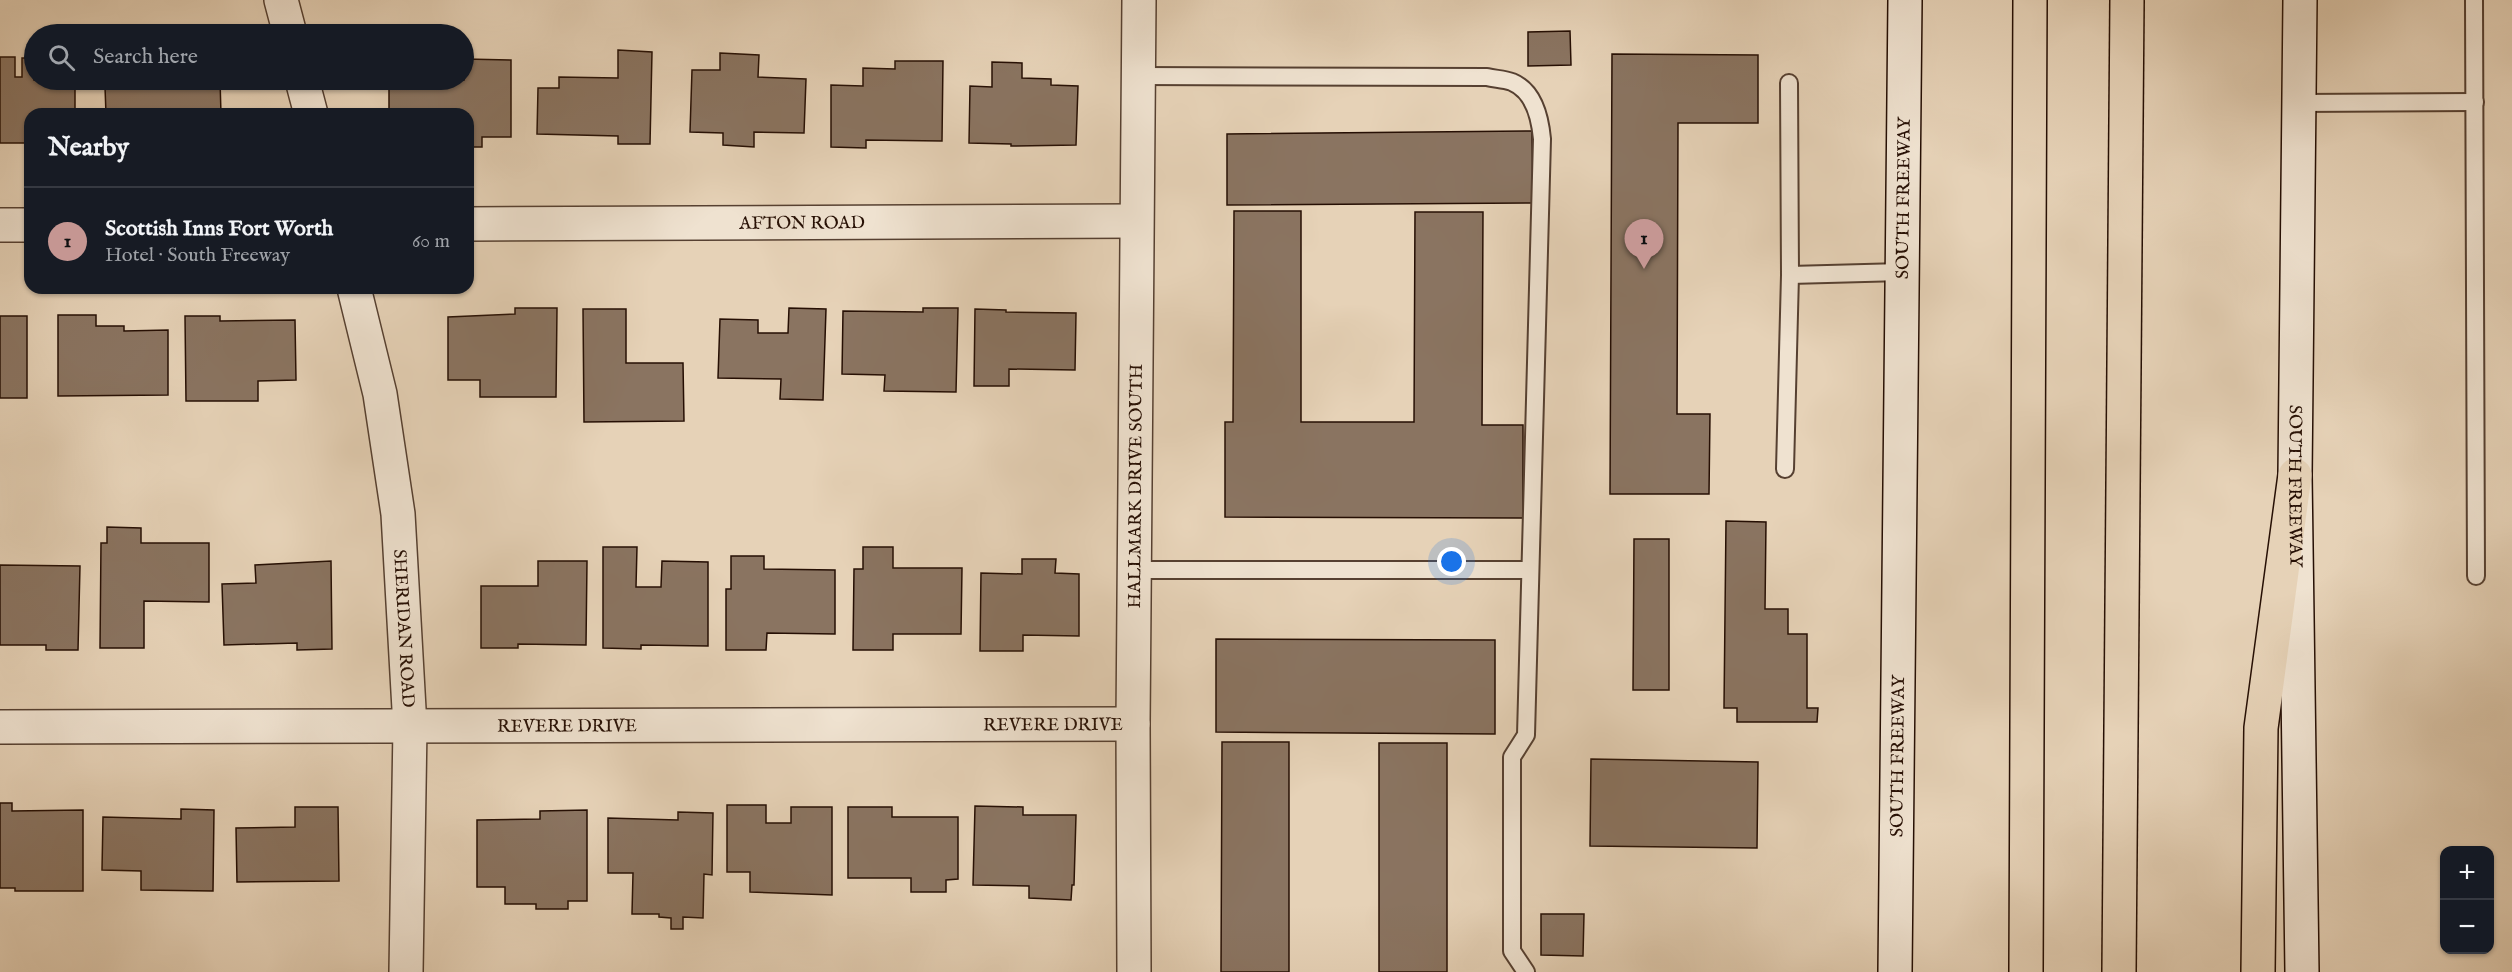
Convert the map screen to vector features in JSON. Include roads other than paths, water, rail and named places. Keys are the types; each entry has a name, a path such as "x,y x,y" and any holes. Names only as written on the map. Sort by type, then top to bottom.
{"highway":[{"path":"2026,972 2030,0"},
{"path":"2119,972 2127,0"},
{"path":"2258,972 2261,728 2295,475"}],"street":[{"path":"281,0 287,24"},
{"name":"HALLMARK DRIVE SOUTH","path":"1134,972 1133,724 1139,0"},
{"name":"SOUTH FREEWAY","path":"1895,972 1905,0"},
{"name":"SOUTH FREEWAY","path":"2300,0 2295,475 2302,972"},
{"path":"304,90 309,108"},
{"name":"AFTON ROAD","path":"474,224 1136,221"},
{"path":"0,225 24,225"},
{"name":"SHERIDAN ROAD","path":"355,294 380,394 398,514 410,727 406,972"},
{"name":"REVERE DRIVE","path":"0,727 1133,724"}],"lane":[{"path":"2474,0 2476,576"},
{"path":"1138,76 1488,77 1513,82 1528,95 1540,116 1542,139 1526,735 1512,757 1512,951 1526,972"},
{"path":"1785,469 1790,275 1789,83"},
{"path":"2299,103 2475,102"},
{"path":"1790,275 1902,272"},
{"path":"1134,570 1530,570"}],"place":[{"name":"Scottish Inns Fort Worth","path":"1644,269"}]}
